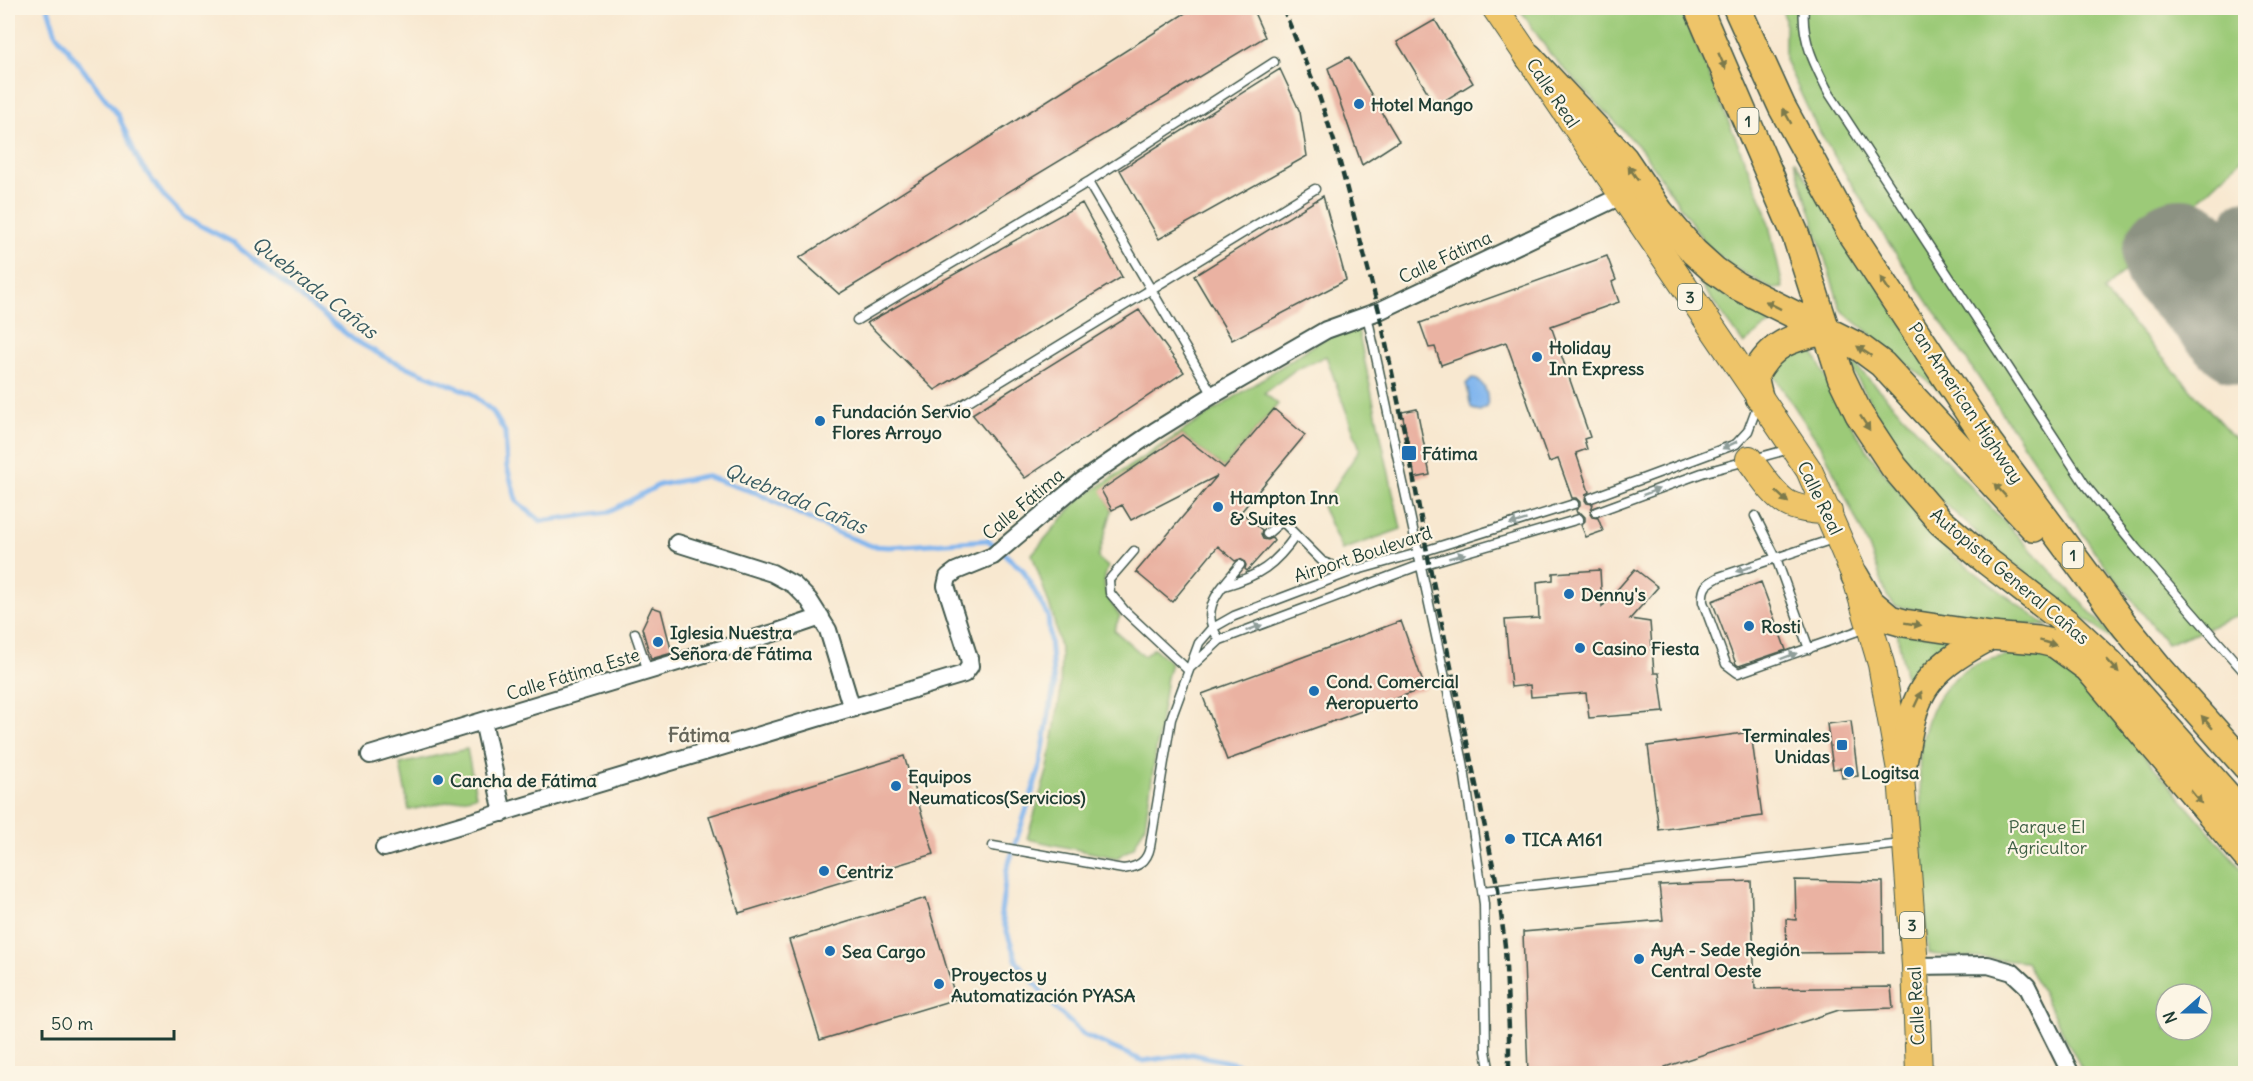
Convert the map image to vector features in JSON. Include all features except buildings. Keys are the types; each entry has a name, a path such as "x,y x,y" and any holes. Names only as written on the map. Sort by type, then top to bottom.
{"highway":[{"name":"Autopista General Cañas","path":"1698,8 1796,236 1841,377 1859,414 1894,467 1941,522 1988,562 2067,623 2110,663 2246,817"},
{"name":"Pan American Highway","path":"1737,8 1782,107 1858,244 1989,443 2125,626 2246,766"},
{"path":"1529,57 1624,159 1660,212 1694,252 1737,286 1859,347 1882,364 2125,626"},
{"path":"1760,398 1754,376 1770,352 1783,342 1825,331"},
{"path":"1855,576 1870,602 1890,619 2055,644 2088,668 2246,856"},
{"path":"1901,776 1910,718 1918,696 1942,666 1959,653 1991,636"}],"main road":[{"name":"Calle Real","path":"1495,8 1809,470 1855,576 1881,664 1901,776 1915,966 1919,1074"},
{"path":"1749,459 1780,498 1788,504 1828,512"}],"street":[{"name":"Calle Fátima","path":"384,848 964,674 970,666 969,658 946,586 948,577 956,571 993,556 1082,481 1155,431 1326,330 1367,315 1621,196"},
{"path":"677,543 783,577 809,600 828,630 852,709"},
{"name":"Calle Fátima Este","path":"370,755 821,617"},
{"path":"483,721 503,813"},
{"path":"1915,966 1988,965 2012,972 2027,986 2071,1074"}],"lane":[{"path":"1804,8 1804,28 1808,49 1829,93 2086,486 2136,548 2246,674"},
{"path":"856,320 1088,182 1274,62"},
{"path":"1088,182 1213,395"},
{"path":"949,413 1316,189"},
{"path":"1367,315 1462,762 1484,904 1486,1051 1490,1074"},
{"path":"1591,498 1736,444 1754,418 1760,398"},
{"path":"1596,512 1702,473 1794,448"},
{"path":"1696,458 1702,473"},
{"name":"Airport Boulevard","path":"993,846 1123,869 1133,868 1143,863 1148,856 1171,719 1199,643 1211,629 1234,616 1350,572 1574,504"},
{"path":"1755,516 1776,558 1809,649"},
{"name":"Airport Boulevard","path":"1188,670 1220,640 1421,566 1579,519"},
{"path":"1267,534 1282,521 1323,562 1350,572"},
{"path":"1224,586 1266,570 1285,551 1296,535"},
{"path":"1839,537 1719,577 1706,584 1702,592 1707,612 1726,663 1738,674 1871,626"},
{"path":"1134,551 1109,580 1110,594 1188,670"},
{"path":"1220,640 1211,629 1210,610 1214,599 1240,565"},
{"path":"635,633 648,671"},
{"path":"1482,891 1906,844"}],"green space":[{"path":"1519,8 1681,8 1766,211 1783,288 1772,289 1730,265 1705,243 1642,150 1551,55"},
{"path":"1781,8 2245,8 2245,156 2103,291 2245,450 2245,613 2167,644 2097,555 1882,233 1817,128 1785,60 1785,18"},
{"path":"1794,160 1957,405 1841,310"},
{"path":"1699,282 1777,321 1744,344"},
{"path":"1356,321 1401,529 1342,550 1322,506 1360,449 1326,356 1295,370 1264,393 1278,404 1224,468 1182,435 1102,490 1112,510 1098,558 1108,567 1104,581 1106,593 1120,616 1114,630 1144,656 1154,648 1171,663 1145,825 1134,847 1117,858 1027,839 1048,768 1060,696 1061,653 1053,616 1032,554 1078,500 1326,337"},
{"path":"1811,348 1841,408 1871,456 1952,555 2047,626 1975,620 1895,606 1887,596 1869,547 1824,451 1770,370 1792,351"},
{"path":"1844,353 2128,652 1996,550 1934,494 1901,454"},
{"path":"1897,632 1959,638 1929,661 1908,690"},
{"name":"Parque El Agricultor","path":"2030,653 2055,661 2112,718 2245,873 2245,1073 2084,1073 2026,962 1928,954 1922,862 1920,749 1931,711 1950,682 1977,664"},
{"name":"Cancha de Fátima","path":"467,749 476,796 409,810 400,764"}],"water":[{"path":"1472,378 1483,385 1487,393 1487,407 1480,411 1472,409 1470,404 1466,384"}],"waterway":[{"name":"Quebrada Cañas","path":"48,8 56,34 118,115 139,162 163,195 184,217 232,242 354,340 392,361 471,393 493,412 505,432 507,467 517,502 541,521 609,512 659,485 705,476 757,493 838,533 872,546 889,547 988,540 1023,570 1048,616 1054,686 1039,771 1007,869 1001,913 1017,962 1057,1010 1084,1035 1143,1061 1192,1054 1237,1064 1255,1074"}],"taxiway":[{"path":"2239,319 2234,270 2237,247 2246,224"}],"runway":[{"path":"2181,257 2246,326"}],"railway":[{"path":"1283,8 1318,93 1335,144 1379,311 1429,563 1498,889 1505,946 1509,1074"}],"place":[{"name":"Hotel Mango","path":"1359,104"},
{"name":"Holiday Inn Express","path":"1537,357"},
{"name":"Fundación Servio Flores Arroyo","path":"820,421"},
{"name":"Fátima","path":"1409,453"},
{"name":"Hampton Inn & Suites","path":"1218,507"},
{"name":"Denny's","path":"1569,594"},
{"name":"Rosti","path":"1749,626"},
{"name":"Iglesia Nuestra Señora de Fátima","path":"658,642"},
{"name":"Casino Fiesta","path":"1580,648"},
{"name":"Cond. Comercial Aeropuerto","path":"1314,691"},
{"name":"Terminales Unidas","path":"1842,745"},
{"name":"Logitsa","path":"1849,772"},
{"name":"Cancha de Fátima","path":"438,780"},
{"name":"Equipos Neumaticos(Servicios)","path":"896,786"},
{"name":"TICA A161","path":"1510,839"},
{"name":"Centriz","path":"824,871"},
{"name":"Sea Cargo","path":"830,951"},
{"name":"AyA - Sede Región Central Oeste","path":"1639,959"},
{"name":"Proyectos y Automatización PYASA","path":"939,984"}],"district":[{"name":"Fátima","path":"699,734"}]}
